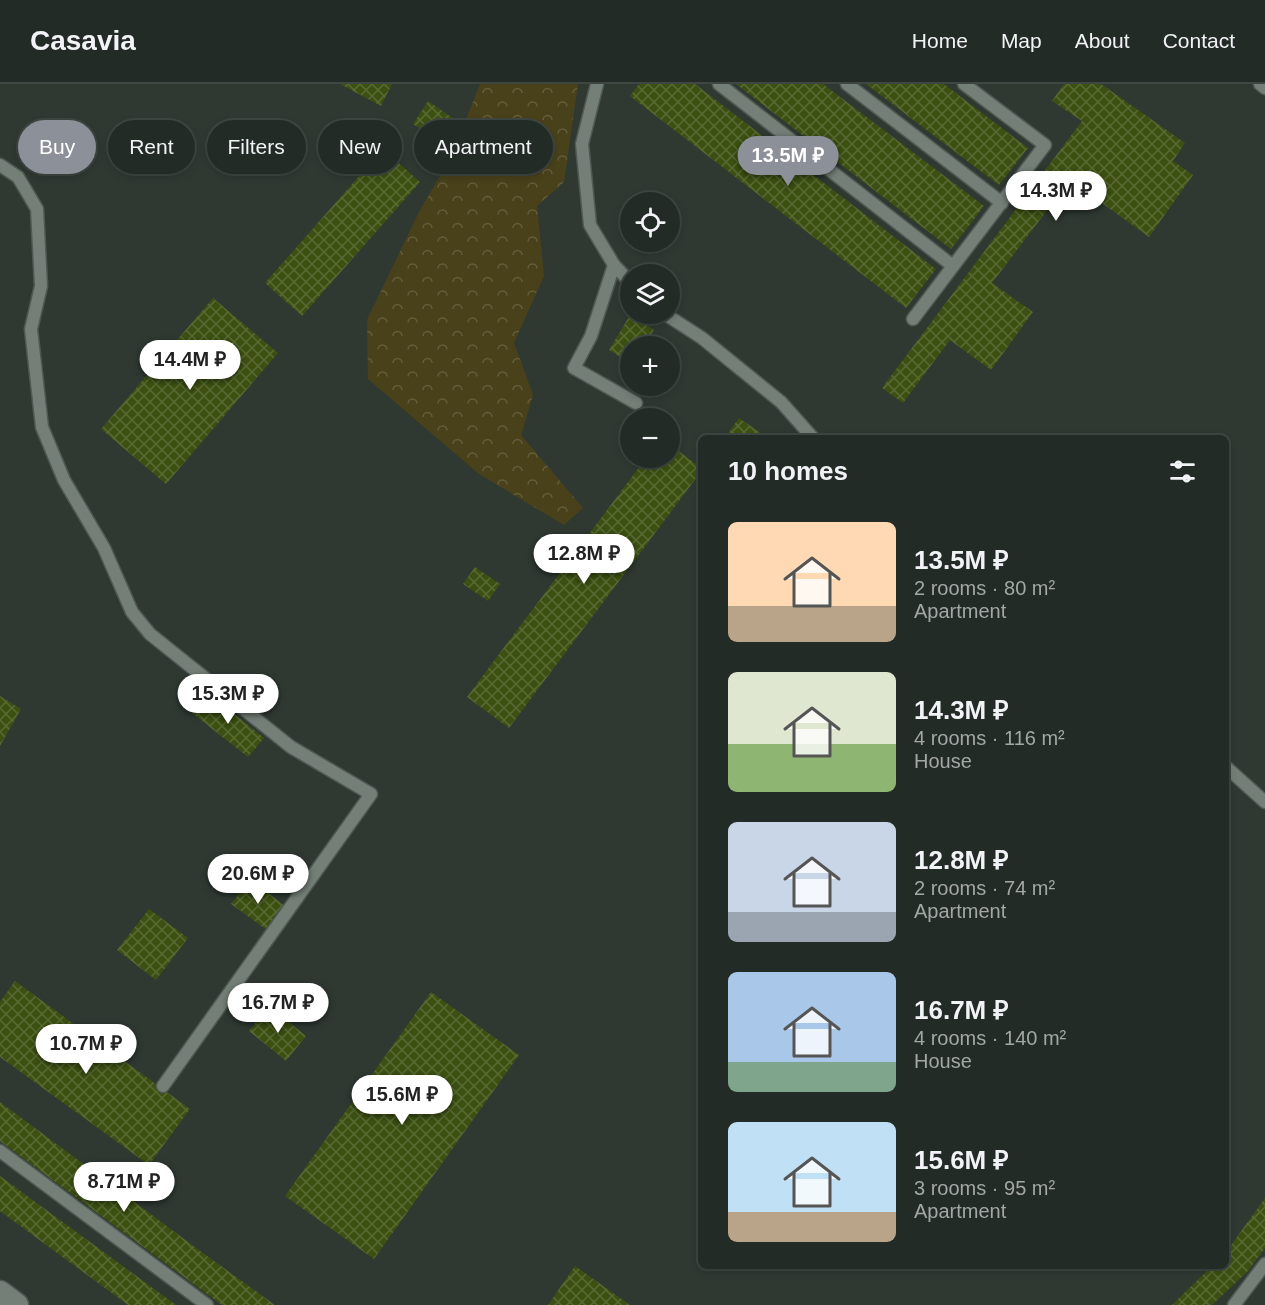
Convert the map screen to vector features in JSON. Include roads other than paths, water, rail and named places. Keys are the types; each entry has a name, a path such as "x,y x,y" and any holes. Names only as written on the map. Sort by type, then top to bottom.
{"street":[{"path":"0,1293 16,1305"}],"lane":[{"path":"597,84 582,144 590,225 620,271"},
{"path":"719,84 953,266"},
{"path":"847,84 1002,202"},
{"path":"913,319 1045,145 964,84"},
{"path":"1260,84 1265,88"},
{"path":"0,165 18,177 37,209 41,286 31,328 42,427 64,480 104,548 132,612 150,634 291,747 371,794 163,1086"},
{"path":"614,265 591,336 574,368 636,403"},
{"path":"680,324 702,338 781,402 810,435"},
{"path":"1229,770 1265,802"},
{"path":"0,1150 207,1305"},
{"path":"1234,1305 1265,1264"}]}
